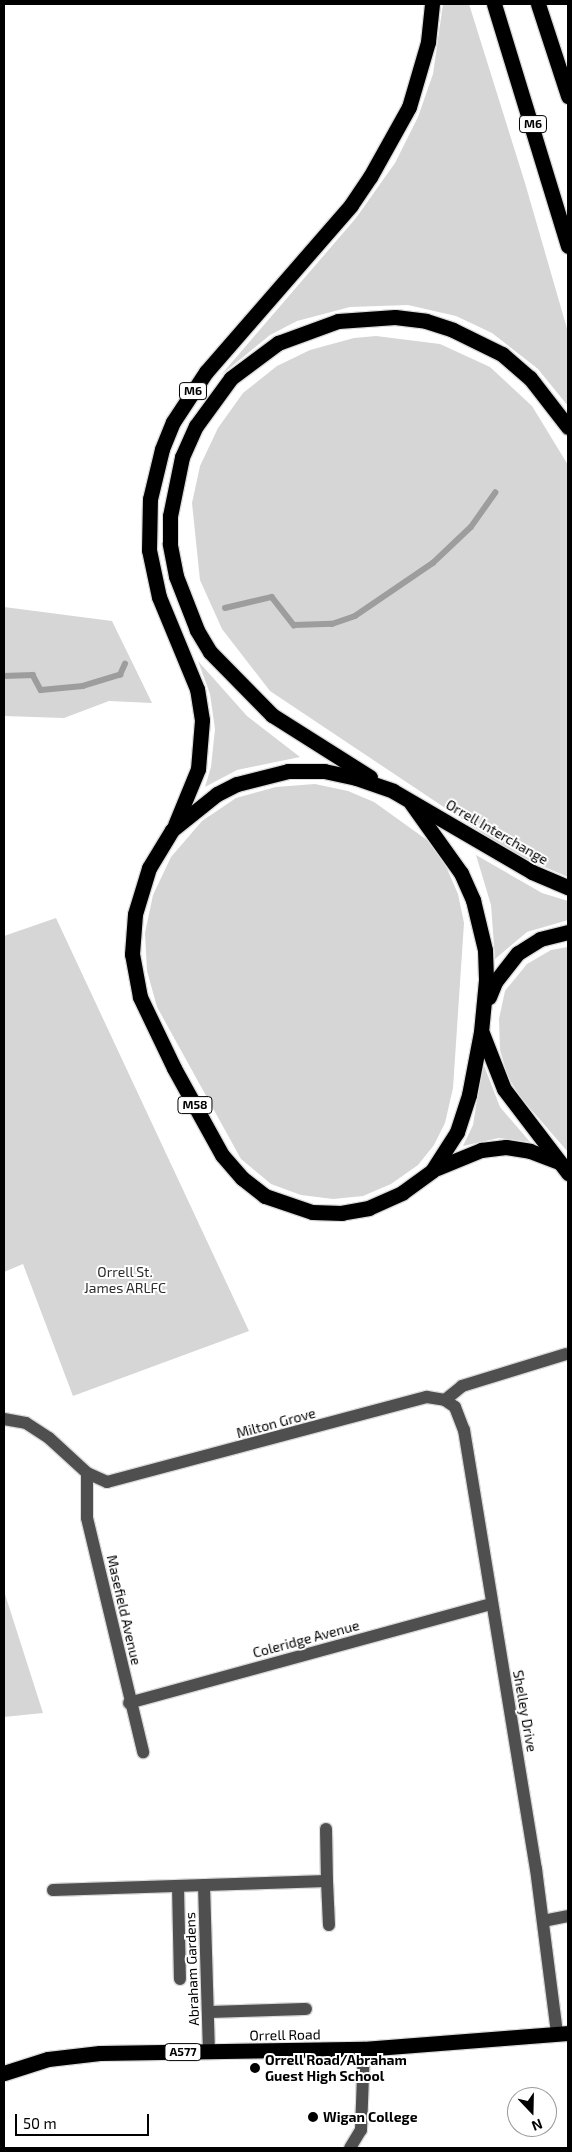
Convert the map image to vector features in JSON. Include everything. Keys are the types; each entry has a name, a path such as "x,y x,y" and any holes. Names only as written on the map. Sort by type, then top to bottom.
{"highway":[{"name":"M6","path":"172,830 198,769 202,720 197,688 159,597 148,550 150,499 162,449 174,422 206,372 351,205 370,177 409,107 428,42 432,4"},
{"name":"M6","path":"494,4 568,246"},
{"path":"538,4 568,96"},
{"name":"M6","path":"393,791 272,715 239,684 210,652 197,630 176,576 170,525 173,488 196,426 232,378 278,343 338,321 395,317 426,321 453,330 502,354 530,378 568,427"},
{"name":"Orrell Interchange","path":"411,803 443,844 473,900 485,950 484,1008 481,1032 464,1115 449,1148 432,1171 386,1202 354,1211 322,1213 294,1207 265,1196 242,1178 222,1155 150,1023 135,976 132,934 139,896 149,868 172,830 218,794 262,776 324,771 356,778 393,791 532,872 568,887"},
{"name":"Orrell Interchange","path":"484,1008 495,982 518,953 540,939 568,932"},
{"name":"M58","path":"481,1032 504,1088 563,1168"},
{"name":"M58","path":"432,1171 454,1159 488,1148 530,1151 563,1168"},
{"name":"Orrell Road","path":"4,2073 48,2059 100,2053 364,2049 563,2034"}],"street":[{"path":"445,1400 462,1386 566,1354"},
{"name":"Milton Grove","path":"4,1419 26,1423 49,1438 87,1473 107,1482 123,1480 427,1396 445,1400"},
{"name":"Shelley Drive","path":"445,1400 455,1407 461,1417 563,2034"},
{"name":"Masefield Avenue","path":"87,1473 88,1518 129,1703 143,1752"},
{"name":"Coleridge Avenue","path":"129,1703 491,1604"},
{"path":"326,1828 329,1925"},
{"path":"53,1890 327,1881"},
{"name":"Abraham Gardens","path":"204,1885 209,2052"},
{"path":"178,1886 180,1979"},
{"path":"543,1921 568,1916"},
{"path":"208,2012 306,2010"},
{"path":"350,2148 361,2130 364,2049"}],"green space":[{"path":"443,4 469,4 525,183 568,332 568,406 538,369 492,333 456,316 408,305 350,307 297,321 270,335 221,375 356,218 395,163 418,117 433,74"},
{"path":"376,336 440,344 490,367 532,406 568,465 568,877 514,854 270,691 222,629 200,580 192,503 200,466 218,428 243,393 277,366 310,350 354,338"},
{"path":"4,607 112,621 152,703 109,701 64,718 4,716"},
{"path":"198,661 247,716 300,757 237,770 205,787 211,767 215,729 210,694"},
{"path":"315,784 348,791 374,802 427,840 445,864 458,894 464,923 453,1088 445,1123 434,1145 418,1165 391,1184 363,1196 333,1199 301,1195 271,1184 241,1159 157,1007 147,971 145,933 153,895 171,857 202,821 236,798 276,787"},
{"path":"476,855 542,893 568,901 568,920 527,932 495,959 491,905"},
{"name":"Orrell St. James ARLFC","path":"56,918 249,1331 73,1396 23,1264 4,1272 4,936"},
{"path":"568,947 568,1152 521,1098 508,1077 500,1050 499,1019 505,991 527,964 551,950"},
{"path":"483,1063 500,1107 530,1142 499,1138 463,1146 473,1125"},
{"path":"4,1591 43,1713 4,1717"}],"waterway":[{"path":"225,608 272,597 294,625 332,624 355,616 433,563 471,527 495,493"},
{"path":"4,676 33,675 41,690 83,686 120,675 125,664"}],"place":[{"name":"Orrell Road/Abraham Guest High School","path":"255,2068"},
{"name":"Wigan College","path":"313,2117"}]}
